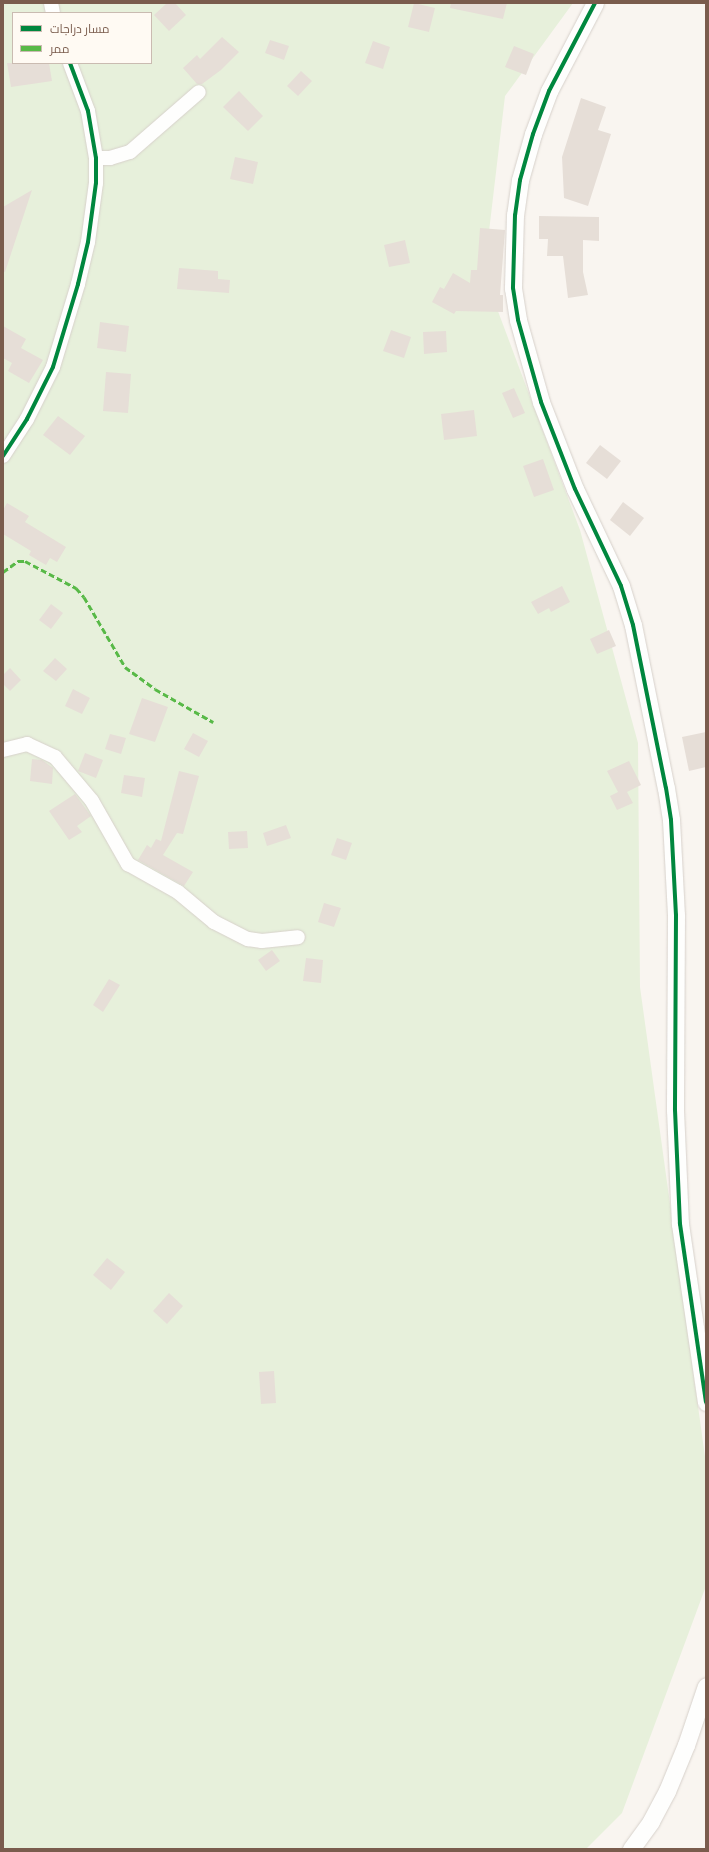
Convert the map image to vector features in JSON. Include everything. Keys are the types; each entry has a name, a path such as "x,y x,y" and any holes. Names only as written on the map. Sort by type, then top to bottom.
{"street":[{"path":"590,7 549,91 533,134 520,180 516,215 514,288 518,320 541,402 576,489 621,586 634,633 666,788 673,840 676,915 675,1110 680,1224 706,1402"},
{"path":"3,456 41,395 67,326 88,242 96,183 96,158 88,111 70,64"},
{"path":"96,158 130,152 199,92"},
{"path":"3,750 28,744 55,757 92,802 128,864 178,892 214,922 248,939 262,941 298,938"},
{"path":"631,1849 651,1820 667,1791 686,1745 706,1686"}],"green space":[{"path":"3,3 573,3 505,96 484,274 580,530 638,743 640,987 706,1464 706,1586 622,1813 586,1849 3,1849"}],"building":[{"path":"167,3 175,3 186,15 169,31 154,15"},
{"path":"414,3 435,8 429,32 408,27"},
{"path":"451,3 507,3 503,19 450,8"},
{"path":"222,37 239,52 221,70 202,84 197,84 183,68 197,55 200,59"},
{"path":"270,40 289,46 284,60 265,53"},
{"path":"373,41 390,47 383,69 365,63"},
{"path":"514,46 534,54 526,75 505,67"},
{"path":"7,63 49,64 52,81 11,87"},
{"path":"301,71 312,81 298,96 287,86"},
{"path":"239,91 263,116 248,131 223,107"},
{"path":"581,98 606,107 598,130 611,134 588,206 564,198 562,157"},
{"path":"235,157 258,162 253,184 230,179"},
{"path":"32,190 5,272 3,271 3,207"},
{"path":"539,216 599,217 599,241 583,240 583,272 588,295 568,298 563,256 547,256 548,239 539,239"},
{"path":"480,228 505,230 500,295 503,295 503,312 456,311 454,314 432,302 440,287 444,289 453,273 470,283 471,270 477,270"},
{"path":"405,240 410,263 389,267 384,245"},
{"path":"179,268 218,271 218,279 230,280 229,293 177,289"},
{"path":"100,322 129,326 126,352 97,348"},
{"path":"3,326 26,339 21,348 43,360 29,383 8,371 12,363 3,358"},
{"path":"391,330 411,337 404,358 383,351"},
{"path":"446,331 447,352 424,354 423,332"},
{"path":"106,372 131,374 128,413 103,411"},
{"path":"514,388 525,413 513,418 502,393"},
{"path":"474,410 477,436 444,440 441,414"},
{"path":"58,416 85,436 70,455 43,435"},
{"path":"600,445 621,461 607,479 586,463"},
{"path":"543,459 554,490 534,497 523,466"},
{"path":"623,502 644,518 630,536 610,520"},
{"path":"7,503 29,516 25,522 66,547 57,562 50,558 46,565 29,555 31,551 3,534 3,510"},
{"path":"562,586 570,602 551,612 549,608 538,614 531,602"},
{"path":"51,604 63,613 51,629 39,620"},
{"path":"609,630 616,646 597,654 590,639"},
{"path":"55,658 67,669 56,681 43,671"},
{"path":"10,668 21,680 10,691 3,684 3,675"},
{"path":"73,689 90,698 82,714 65,706"},
{"path":"142,698 168,707 155,742 129,734"},
{"path":"706,732 706,767 689,771 682,737"},
{"path":"193,733 208,741 199,757 184,749"},
{"path":"110,734 126,738 121,754 105,749"},
{"path":"85,753 103,760 96,778 78,771"},
{"path":"32,759 42,760 53,768 52,784 30,781"},
{"path":"629,761 641,785 627,792 633,803 617,810 610,796 618,792 607,771"},
{"path":"179,771 199,776 183,834 177,833 163,855 193,872 184,886 138,860 147,845 151,848 156,839 161,841"},
{"path":"124,775 145,778 142,797 121,793"},
{"path":"75,794 91,816 77,826 82,832 69,840 49,811"},
{"path":"286,825 291,838 267,846 263,833"},
{"path":"247,831 248,848 229,849 228,832"},
{"path":"337,838 352,843 346,860 331,855"},
{"path":"324,903 341,908 334,927 318,922"},
{"path":"272,950 280,961 266,971 258,960"},
{"path":"306,958 323,960 321,983 303,981"},
{"path":"109,979 120,985 103,1012 93,1005"},
{"path":"107,1258 125,1272 111,1290 93,1275"},
{"path":"169,1293 183,1306 167,1324 153,1311"},
{"path":"274,1371 276,1403 261,1404 259,1372"}],"marked path":[{"path":"3,572 18,561 25,561 76,588 84,597 125,667 155,689 213,722"}],"cycle path":[{"path":"595,3 549,91 533,134 520,180 515,215 513,288 518,320 541,402 575,489 621,586 633,625 666,788 671,820 676,915 675,1110 680,1224 706,1402"},
{"path":"3,456 27,419 53,367 78,284 88,242 96,183 96,158 88,111 70,64"}]}
